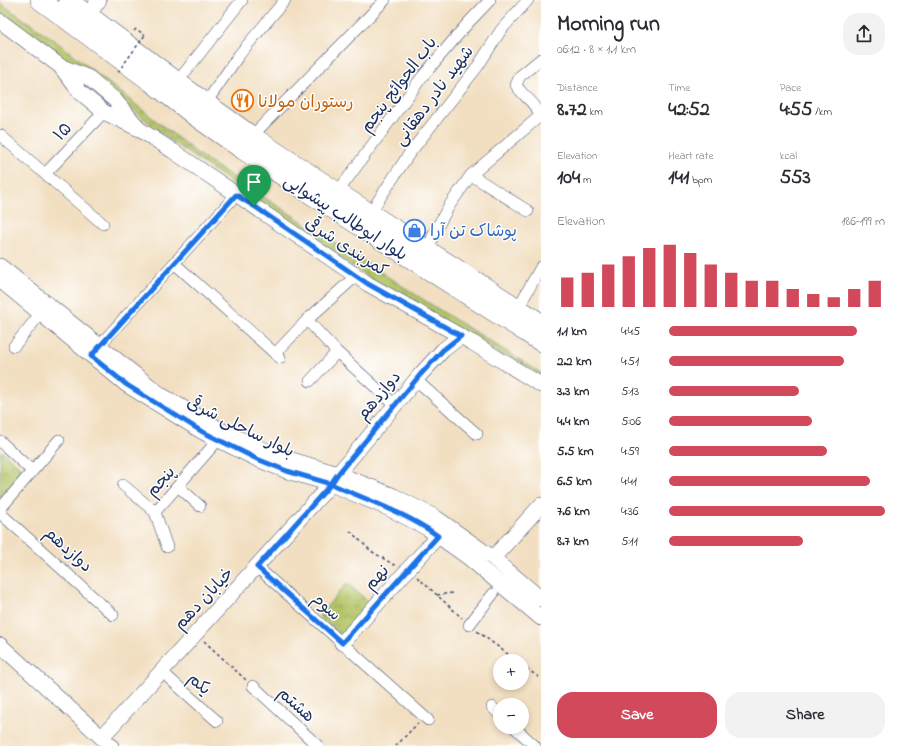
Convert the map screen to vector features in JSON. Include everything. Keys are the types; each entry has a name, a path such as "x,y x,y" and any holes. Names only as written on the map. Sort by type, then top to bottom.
{"highway":[{"name":"بلوار ابوطالب پیشوایی","path":"40,0 242,150 541,342"},
{"name":"بلوار ابوطالب پیشوایی","path":"68,0 94,7 178,82 206,104 337,193 541,323"}],"street":[{"path":"178,82 242,0"},
{"path":"206,104 239,55 285,0"},
{"path":"252,136 385,0"},
{"name":"باب الحوائج پنجم","path":"337,193 384,131 422,77 468,23 490,0"},
{"name":"شهید نادر دهقانی","path":"370,214 409,154 478,66 500,30 528,0"},
{"name":"کمربندی شرقی","path":"2,27 26,40 60,66 89,78 115,100 139,129"},
{"path":"428,250 434,234 449,206 471,175 540,116 538,108 519,91 516,85 520,76 541,59"},
{"name":"کمربندی شرقی","path":"60,66 80,92 104,112 139,129 368,284 461,336 541,385"},
{"name":"۱۵","path":"45,174 104,112"},
{"path":"0,134 103,224"},
{"path":"471,175 528,211"},
{"path":"95,351 236,195"},
{"path":"174,263 278,356 307,320 356,276"},
{"name":"بلوار ساحلی شرقی","path":"0,266 95,351 127,385 201,431 257,459 287,471 334,480 394,496 436,517 493,558 541,599"},
{"path":"518,308 541,267"},
{"name":"بلوار ساحلی شرقی","path":"0,280 41,313 95,351 161,394 226,433 334,480 427,528 492,577 501,592 541,618"},
{"path":"14,346 41,313"},
{"path":"307,320 337,352 395,405"},
{"name":"دوازدهم","path":"334,480 416,380 443,350 461,336"},
{"path":"310,382 337,352"},
{"path":"416,380 477,434"},
{"path":"0,509 59,440"},
{"name":"پنجم","path":"123,484 155,512 218,440"},
{"path":"0,441 32,471"},
{"name":"خیابان دهم","path":"106,741 161,671 257,567 334,480"},
{"path":"178,486 200,506"},
{"path":"493,558 541,505"},
{"path":"155,512 167,548"},
{"name":"دوازدهم","path":"0,513 113,615"},
{"name":"نهم","path":"342,643 438,536"},
{"name":"سوم","path":"257,567 427,718"},
{"path":"469,625 501,592"},
{"path":"0,644 106,741"},
{"name":"یکم","path":"161,671 216,721"},
{"name":"هشتم","path":"253,686 318,746"},
{"path":"522,734 535,746"}],"path":[{"path":"118,72 145,35 136,29"},
{"path":"350,531 371,551 407,570 437,595 469,625 508,654"},
{"path":"437,595 452,593"},
{"path":"196,634 253,686"},
{"path":"529,671 541,680"},
{"path":"396,746 427,718"}],"green space":[{"path":"0,3 53,39 203,158 438,309 541,373 541,377 372,280 174,143 100,83 23,31 0,12"},
{"path":"0,452 3,452 21,468 22,475 0,499"},
{"path":"347,583 372,605 348,634 339,633 319,616"}],"place":[{"name":"رستوران مولانا","path":"242,101"},
{"name":"پوشاک تن آرا","path":"415,230"}],"route":[{"path":"254,206 236,195 91,356 127,385 201,431 257,459 287,471 331,484 257,567 342,643 438,536 427,528 390,509 331,484 420,375 443,350 461,336 368,284 254,206"}]}
